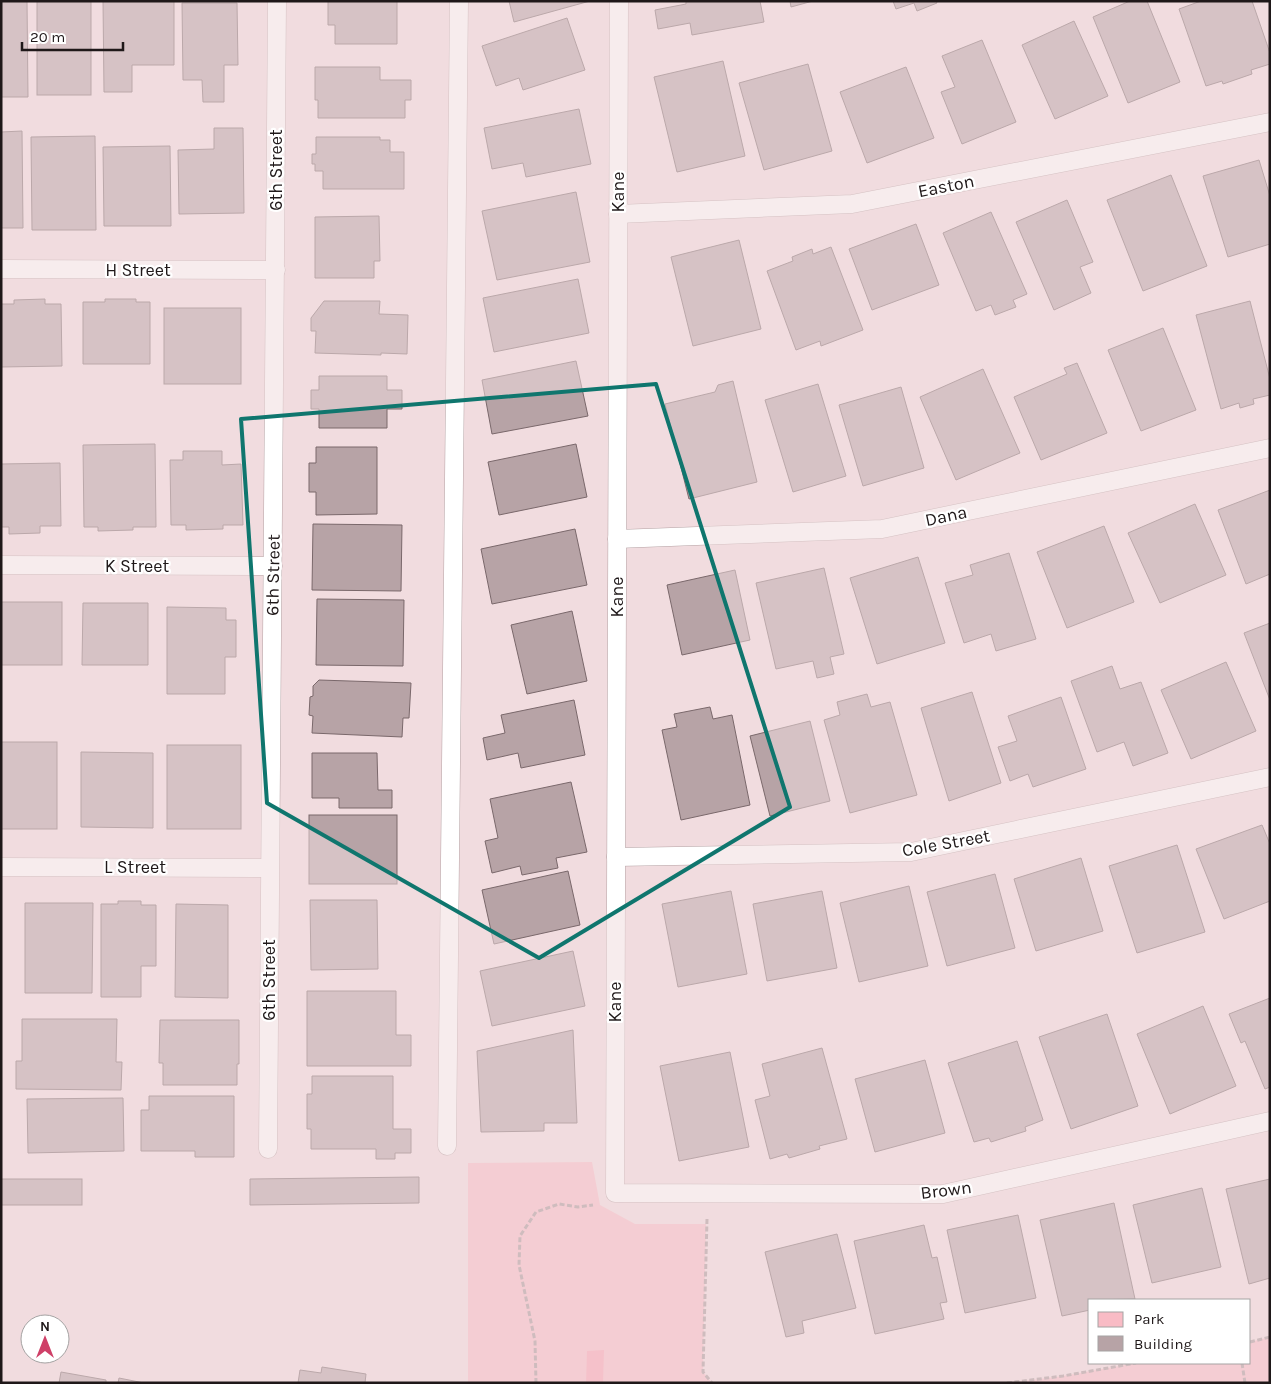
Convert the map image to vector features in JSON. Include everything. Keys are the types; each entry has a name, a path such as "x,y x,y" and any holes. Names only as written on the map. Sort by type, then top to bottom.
{"lane":[{"name":"6th Street","path":"268,1149 277,1"},
{"path":"447,1146 459,1"},
{"name":"Kane","path":"615,1193 619,1"},
{"name":"Easton","path":"618,214 852,204 1270,122"},
{"name":"H Street","path":"1,269 276,270"},
{"name":"Dana","path":"617,539 882,529 1270,448"},
{"name":"K Street","path":"1,565 273,566"},
{"name":"Cole Street","path":"616,857 912,852 1270,777"},
{"name":"L Street","path":"1,866 269,868"},
{"name":"Brown","path":"615,1193 943,1194 1270,1121"}],"path":[{"path":"536,1383 535,1341 519,1265 520,1236 536,1212 559,1204 578,1207 600,1205 615,1193"},
{"path":"707,1193 703,1372 712,1383"},
{"path":"1251,1342 1270,1337"},
{"path":"1008,1383 1064,1376 1130,1364"},
{"path":"1242,1364 1245,1383"}],"highlighted area":[{"path":"656,384 790,807 539,958 267,803 241,419"}],"green space":[{"path":"592,1162 600,1205 635,1224 706,1224 703,1372 712,1383 468,1383 468,1163"},
{"path":"1270,1337 1270,1383 1007,1383 1063,1376 1130,1364 1251,1364 1251,1342"}],"shaded area":[{"path":"604,1350 603,1383 586,1383 587,1351"}],"building":[{"path":"1,1 27,1 28,97 1,97"},
{"path":"37,1 91,1 91,95 37,95"},
{"path":"103,1 174,1 174,65 132,65 132,92 104,92"},
{"path":"328,1 397,1 397,44 335,44 335,25 328,25"},
{"path":"509,1 590,1 514,22"},
{"path":"686,1 760,1 764,22 692,35 690,23 658,29 655,10 686,4"},
{"path":"790,1 813,1 791,7"},
{"path":"893,1 936,1 937,3 917,11 914,3 896,9"},
{"path":"1130,1 1147,1 1180,82 1128,103 1093,17"},
{"path":"1201,1 1252,1 1270,53 1270,64 1251,70 1252,74 1223,84 1222,81 1206,86 1179,9"},
{"path":"182,3 237,3 238,65 224,65 224,102 203,102 202,80 183,80"},
{"path":"567,18 585,70 523,90 519,78 496,86 482,46"},
{"path":"1074,21 1108,96 1055,119 1022,45"},
{"path":"982,40 1016,122 962,144 941,92 955,87 942,56"},
{"path":"723,61 745,156 677,172 654,77"},
{"path":"808,64 832,151 764,170 739,83"},
{"path":"315,67 380,67 380,80 411,80 411,100 405,100 405,118 318,118 318,100 315,100"},
{"path":"906,67 934,138 867,163 840,92"},
{"path":"579,109 591,164 526,177 523,163 492,169 484,128"},
{"path":"214,128 243,128 244,213 179,214 178,150 214,149"},
{"path":"22,131 23,228 1,228 1,132"},
{"path":"95,136 96,230 32,230 31,137"},
{"path":"316,137 380,137 380,140 390,140 390,152 404,152 404,189 323,189 323,171 315,171 315,164 312,164 312,154 316,154"},
{"path":"170,146 171,226 104,226 103,147"},
{"path":"1259,160 1270,196 1270,244 1228,257 1203,176"},
{"path":"1171,175 1207,266 1143,291 1107,200"},
{"path":"576,192 590,262 497,280 482,211"},
{"path":"1067,200 1093,262 1080,267 1091,293 1054,310 1016,222"},
{"path":"991,212 1027,294 1013,300 1016,307 995,315 991,305 976,311 943,233"},
{"path":"379,216 380,261 374,261 374,278 315,278 315,217"},
{"path":"916,224 939,285 872,310 849,249"},
{"path":"739,240 761,329 693,346 671,257"},
{"path":"831,247 863,330 821,346 820,341 796,350 767,271 793,261 792,257 812,249 813,254"},
{"path":"578,279 589,333 494,352 483,298"},
{"path":"45,299 45,304 61,304 62,366 1,367 1,304 14,304 14,300"},
{"path":"105,299 136,299 136,302 150,302 150,364 83,364 83,302 105,302"},
{"path":"324,301 380,301 379,314 408,315 407,354 315,353 316,331 311,331 311,318"},
{"path":"1250,301 1270,379 1270,395 1253,399 1254,404 1240,408 1239,403 1221,409 1196,315"},
{"path":"164,308 241,308 241,384 164,384"},
{"path":"1163,328 1196,410 1141,431 1108,350"},
{"path":"576,361 588,416 492,434 482,380"},
{"path":"1077,363 1107,433 1041,460 1014,397 1067,374 1064,368"},
{"path":"983,369 1020,453 956,480 920,397"},
{"path":"319,376 387,376 387,390 402,390 402,409 387,409 387,428 319,428 319,409 311,409 311,390 319,390"},
{"path":"733,381 757,482 689,499 665,404 715,392 718,385"},
{"path":"818,384 846,476 793,492 765,400"},
{"path":"901,387 924,468 863,486 839,405"},
{"path":"155,444 156,527 133,527 133,530 98,531 98,527 84,527 83,445"},
{"path":"576,444 587,497 499,515 488,462"},
{"path":"316,447 377,447 377,514 316,515 316,492 309,492 309,463 316,463"},
{"path":"183,451 222,451 222,465 241,464 243,525 223,525 223,529 186,530 186,525 171,525 170,460 183,460"},
{"path":"60,463 61,526 40,526 40,533 9,534 9,527 1,527 1,464"},
{"path":"1270,490 1270,574 1246,584 1218,510"},
{"path":"1195,504 1226,575 1160,603 1128,533"},
{"path":"313,524 402,525 401,591 312,590"},
{"path":"1104,526 1134,602 1067,628 1037,552"},
{"path":"575,529 587,585 492,604 481,549"},
{"path":"1009,553 1036,639 996,651 991,634 964,643 945,583 973,575 970,565"},
{"path":"918,557 945,643 877,664 850,578"},
{"path":"824,568 844,654 830,657 834,674 817,678 813,661 776,669 756,583"},
{"path":"735,570 750,640 682,655 667,585"},
{"path":"317,599 404,600 403,666 316,665"},
{"path":"1,602 62,602 62,665 1,665"},
{"path":"83,603 148,603 148,665 82,665"},
{"path":"167,607 226,608 226,620 236,620 236,657 225,657 225,694 167,694"},
{"path":"572,611 587,681 527,694 511,625"},
{"path":"1270,623 1270,700 1244,633"},
{"path":"1226,662 1256,731 1191,759 1161,690"},
{"path":"1112,666 1120,689 1141,682 1168,753 1133,766 1124,742 1097,752 1071,681"},
{"path":"319,680 411,683 409,718 403,718 402,737 312,733 313,716 309,715 310,697 313,696 313,686"},
{"path":"972,692 1001,783 949,801 921,708"},
{"path":"867,694 871,707 890,702 917,795 850,813 824,720 840,715 837,702"},
{"path":"1061,697 1086,769 1033,787 1028,774 1010,781 998,747 1017,741 1008,716"},
{"path":"574,700 585,755 521,768 518,753 487,760 483,738 505,733 501,715"},
{"path":"710,707 713,719 732,715 750,805 681,820 662,730 677,727 674,714"},
{"path":"810,721 830,801 770,816 750,736"},
{"path":"1,742 57,742 57,829 1,829"},
{"path":"167,745 241,745 241,829 167,829"},
{"path":"81,752 153,753 153,828 81,827"},
{"path":"312,753 377,753 378,790 392,790 392,808 339,808 339,798 312,798"},
{"path":"571,782 587,852 556,858 558,868 522,875 520,866 492,873 485,841 498,838 490,799"},
{"path":"309,815 397,815 397,884 309,884"},
{"path":"1262,825 1270,844 1270,901 1224,919 1196,849"},
{"path":"1177,845 1205,932 1137,953 1109,866"},
{"path":"1081,858 1103,931 1036,951 1014,879"},
{"path":"568,871 580,925 494,944 482,890"},
{"path":"995,874 1015,948 947,966 927,892"},
{"path":"909,886 928,966 859,982 840,903"},
{"path":"731,891 747,974 678,987 662,904"},
{"path":"822,891 837,968 767,981 753,904"},
{"path":"310,900 377,900 378,969 311,970"},
{"path":"118,901 141,901 141,905 156,905 156,966 141,966 141,997 101,997 101,904 118,904"},
{"path":"25,903 93,903 92,993 25,993"},
{"path":"176,904 228,905 228,998 175,997"},
{"path":"573,951 585,1006 492,1026 480,971"},
{"path":"307,991 396,991 396,1035 411,1035 411,1066 307,1066"},
{"path":"1270,998 1270,1087 1265,1089 1245,1041 1241,1043 1229,1014"},
{"path":"1203,1006 1236,1086 1170,1114 1137,1034"},
{"path":"1107,1014 1138,1106 1071,1129 1039,1037"},
{"path":"22,1019 117,1019 116,1062 122,1062 121,1090 16,1089 16,1061 22,1061"},
{"path":"160,1020 239,1020 237,1085 163,1085 163,1063 159,1063"},
{"path":"573,1030 577,1123 544,1123 544,1131 481,1132 477,1051"},
{"path":"1017,1041 1043,1120 1025,1127 1026,1131 991,1142 989,1138 974,1142 948,1063"},
{"path":"822,1048 847,1139 819,1146 820,1149 789,1158 787,1154 770,1159 755,1100 770,1096 762,1064"},
{"path":"730,1052 749,1147 679,1161 660,1066"},
{"path":"925,1060 945,1133 875,1152 855,1079"},
{"path":"312,1076 393,1076 393,1129 411,1129 411,1153 395,1153 395,1159 376,1159 376,1149 311,1149 311,1129 307,1129 307,1094 312,1094"},
{"path":"149,1096 234,1096 234,1157 195,1157 195,1151 141,1151 141,1110 149,1110"},
{"path":"123,1098 124,1151 28,1153 27,1099"},
{"path":"419,1177 419,1203 250,1205 250,1179"},
{"path":"1,1179 82,1179 82,1205 1,1205"},
{"path":"1270,1179 1270,1278 1249,1284 1226,1189"},
{"path":"1202,1188 1221,1267 1152,1283 1133,1205"},
{"path":"1114,1203 1135,1299 1088,1299 1088,1310 1062,1316 1040,1220"},
{"path":"1018,1215 1036,1298 965,1313 947,1230"},
{"path":"924,1225 932,1258 937,1257 947,1302 940,1303 944,1319 875,1334 854,1241"},
{"path":"837,1234 856,1308 802,1321 804,1333 786,1337 765,1252"},
{"path":"322,1367 366,1374 365,1383 298,1383 300,1370 321,1373"},
{"path":"61,1372 106,1380 106,1383 59,1383"},
{"path":"119,1378 144,1383 118,1383"}]}
